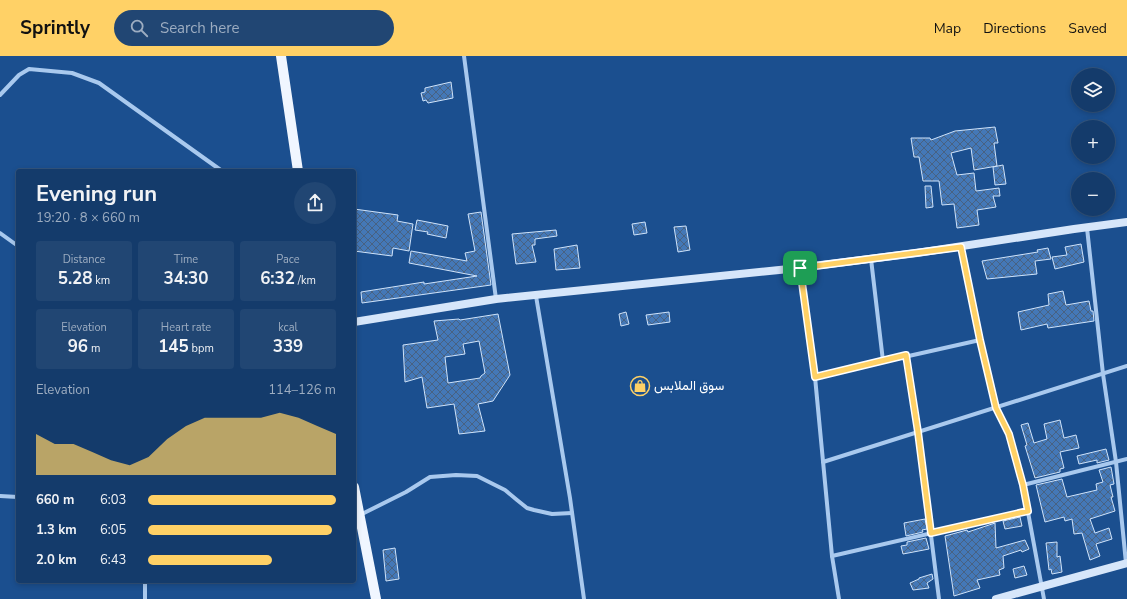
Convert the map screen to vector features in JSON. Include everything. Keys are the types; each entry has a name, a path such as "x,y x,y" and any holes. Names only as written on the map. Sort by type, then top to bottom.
{"main road":[{"path":"281,56 298,169"},
{"path":"356,322 496,299 800,268 961,247 1127,222"},
{"path":"356,496 376,599"},
{"path":"996,599 1127,563"}],"street":[{"path":"464,56 496,299"},
{"path":"0,95 19,75 29,69 72,73 99,83 219,169"},
{"path":"1087,228 1103,374 1116,462 1127,563"},
{"path":"0,233 16,245"},
{"path":"961,247 996,408 1009,434 1023,485 1044,599"},
{"path":"871,259 883,361"},
{"path":"800,268 815,377 832,556 839,599"},
{"path":"536,296 572,513 584,599"},
{"path":"815,377 906,355 980,340"},
{"path":"906,355 918,432 939,599"},
{"path":"822,462 1127,366"},
{"path":"1023,485 1127,459"},
{"path":"360,515 406,492 430,477 456,475 477,476 506,490 527,508 552,514 572,513"},
{"path":"0,496 16,497"},
{"path":"832,556 1028,511"},
{"path":"145,583 145,599"}],"building":[{"path":"451,82 453,98 428,103 426,100 423,101 421,93 425,92 425,88"},
{"path":"995,127 998,143 994,143 997,166 974,170 971,148 951,153 957,175 974,173 976,191 999,188 1000,196 993,196 996,207 977,210 979,225 957,228 954,204 942,205 939,181 923,181 919,157 914,157 911,138 930,138 931,140 955,131"},
{"path":"1003,165 1006,184 995,185 993,167"},
{"path":"925,186 931,186 933,207 926,208"},
{"path":"356,209 398,215 397,221 413,224 409,251 393,248 392,256 356,251"},
{"path":"481,212 491,285 362,303 361,292 424,282 424,284 477,276 409,263 411,251 467,261 465,253 475,251 468,214"},
{"path":"417,220 448,226 446,238 427,234 428,232 415,230"},
{"path":"645,222 647,233 634,235 632,224"},
{"path":"686,226 690,250 678,252 674,227"},
{"path":"556,230 557,236 535,239 535,245 532,245 536,262 516,264 512,234"},
{"path":"1081,244 1084,262 1055,269 1052,257 1067,255 1065,247"},
{"path":"577,245 580,268 556,270 554,249"},
{"path":"1048,248 1051,259 1035,261 1037,274 987,279 982,261 1038,252 1037,250"},
{"path":"1063,291 1066,305 1089,301 1091,311 1093,311 1094,321 1048,328 1047,324 1021,330 1018,312 1049,305 1048,294"},
{"path":"626,312 629,324 621,326 619,314"},
{"path":"669,312 670,322 648,325 646,315"},
{"path":"498,314 510,375 493,401 478,404 485,431 459,434 454,404 427,408 422,377 405,382 403,345 438,340 434,321 460,320","holes":["479,341 485,373 480,378 448,383 445,357 465,354 463,344"]},
{"path":"1060,420 1064,438 1076,435 1079,448 1060,452 1064,468 1060,469 1060,472 1035,478 1025,446 1027,445 1021,425 1028,423 1034,443 1047,439 1044,424"},
{"path":"1106,449 1109,460 1097,463 1097,460 1079,464 1077,456"},
{"path":"1111,467 1114,484 1110,485 1113,497 1111,497 1115,511 1090,519 1095,533 1109,528 1112,539 1096,544 1100,556 1090,560 1082,533 1074,534 1072,519 1065,521 1064,517 1045,522 1036,485 1062,479 1067,497 1097,490 1096,484 1103,482 1099,470"},
{"path":"1020,517 1022,526 1005,529 1003,521"},
{"path":"925,519 927,529 922,530 923,532 906,536 904,523"},
{"path":"995,523 996,548 1025,540 1029,549 1003,556 1004,568 999,570 1000,575 977,580 980,588 954,596 945,536 967,530 968,532"},
{"path":"926,538 929,549 903,554 901,546 907,545 907,542"},
{"path":"1057,542 1057,557 1060,556 1062,572 1052,574 1051,569 1049,570 1046,543"},
{"path":"395,548 399,579 386,581 383,550"},
{"path":"1024,566 1027,575 1015,578 1013,569"},
{"path":"932,574 933,579 927,583 929,588 913,590 910,583 919,578"}],"place":[{"name":"سوق الملابس","path":"640,386"}],"route":[{"path":"961,247 996,408 1009,434 1023,485 1028,511 931,533 906,355 815,377 800,268 961,247"}]}
